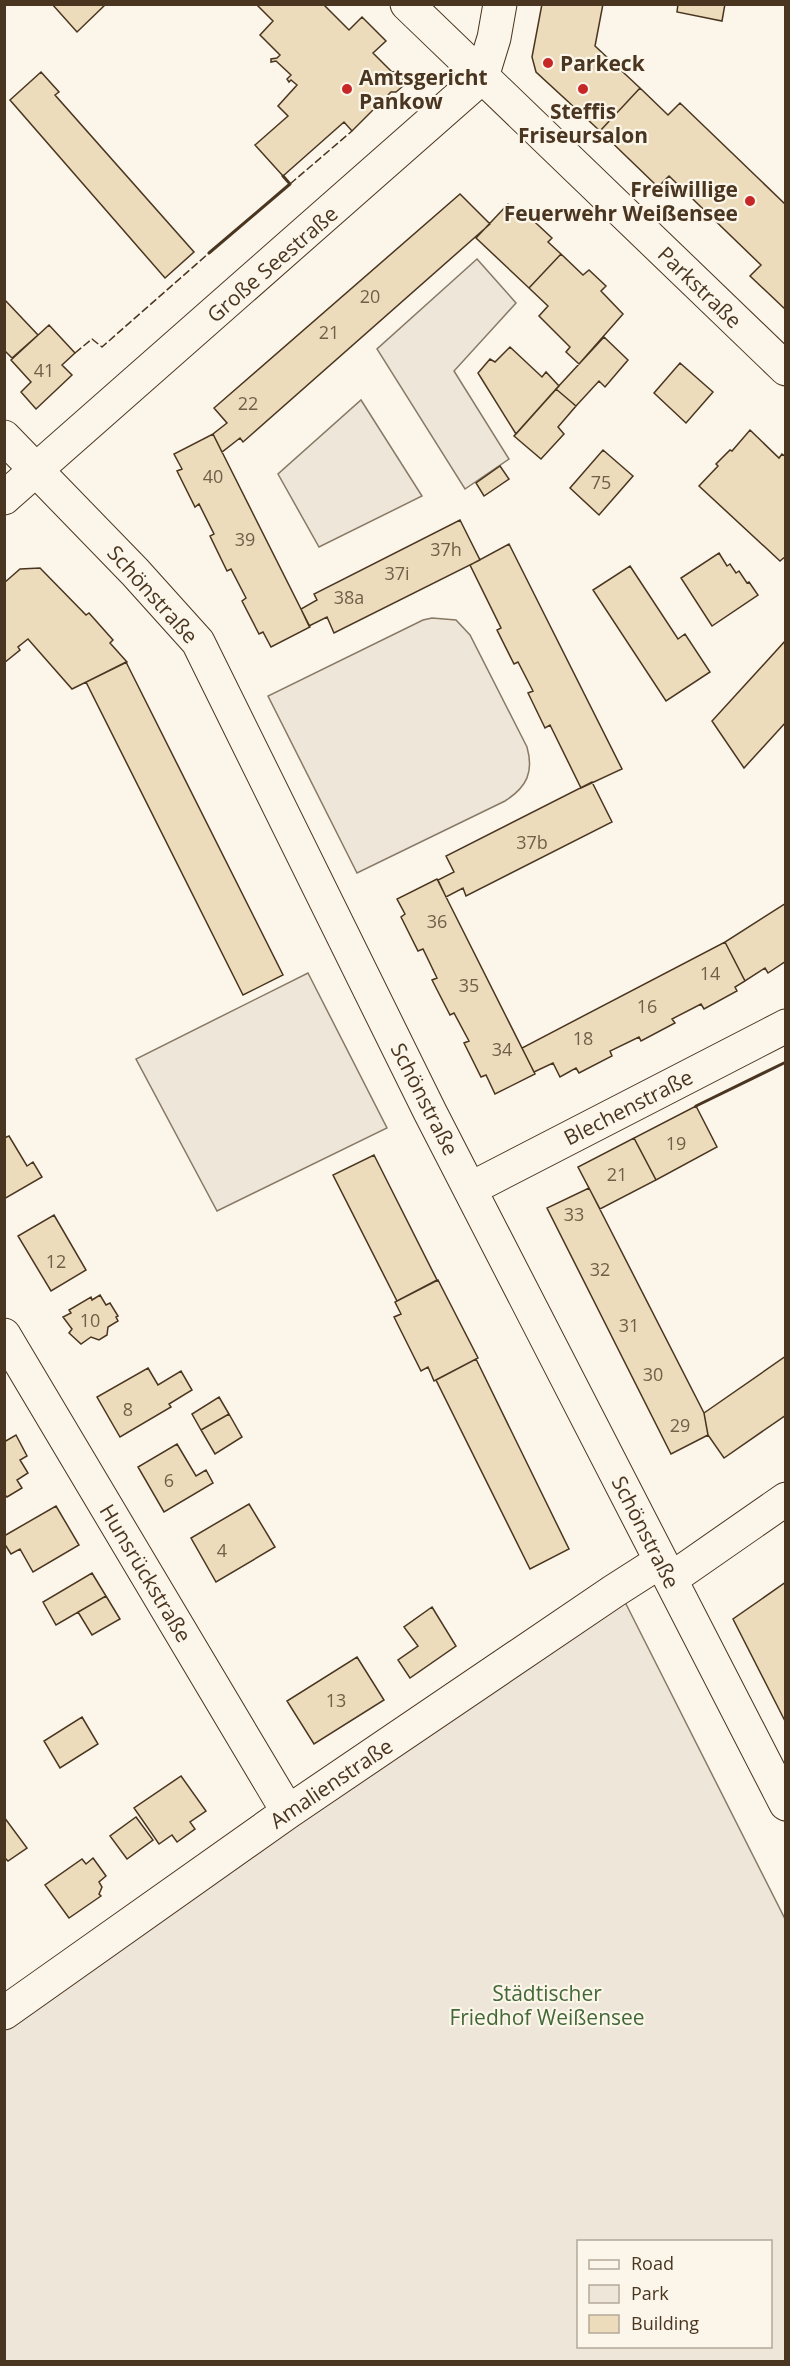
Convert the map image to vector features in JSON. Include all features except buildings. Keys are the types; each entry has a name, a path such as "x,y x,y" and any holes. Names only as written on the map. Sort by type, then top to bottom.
{"street":[{"name":"Parkstraße","path":"407,4 786,369"},
{"path":"482,77 494,38 500,4"},
{"name":"Große Seestraße","path":"4,498 482,77"},
{"name":"Schönstraße","path":"4,437 135,572 198,642 470,1189 786,1804"},
{"name":"Blechenstraße","path":"470,1189 786,1026"},
{"name":"Hunsrückstraße","path":"4,1335 288,1812"},
{"name":"Amalienstraße","path":"4,2013 288,1812 614,1591 666,1570 786,1499"}],"green space":[{"path":"477,259 516,303 454,371 509,459 465,489 377,349"},
{"path":"361,400 422,496 319,547 278,474"},
{"path":"432,618 456,620 470,635 527,747 530,764 527,778 519,790 505,801 357,873 268,696 423,620"},
{"path":"308,973 387,1128 217,1211 136,1059"},
{"name":"Städtischer Friedhof Weißensee","path":"625,1602 785,1919 785,2361 5,2361 4,2030 589,1622"}],"fence":[{"path":"290,184 352,131"},
{"path":"75,353 92,339 102,347 209,253"}],"wall":[{"path":"209,253 290,184 283,176"},
{"path":"696,1106 786,1062"}],"place":[{"name":"Parkeck","path":"548,63"},
{"name":"Amtsgericht Pankow","path":"347,89"},
{"name":"Steffis Friseursalon","path":"583,89"},
{"name":"Freiwillige Feuerwehr Weißensee","path":"750,201"}]}
